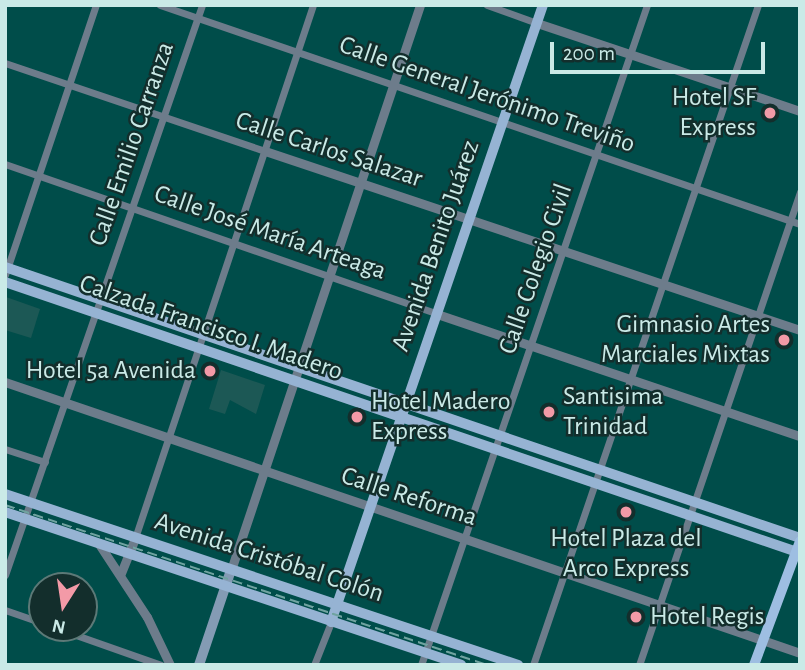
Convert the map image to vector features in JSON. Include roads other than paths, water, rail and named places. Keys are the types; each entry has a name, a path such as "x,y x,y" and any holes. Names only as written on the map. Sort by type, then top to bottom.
{"highway":[{"path":"754,665 799,546"}],"main road":[{"name":"Avenida Benito Juárez","path":"331,622 543,5"},
{"name":"Calzada Francisco I. Madero","path":"6,270 500,435 695,503 799,546"},
{"name":"Calzada Francisco I. Madero","path":"5,282 596,484 690,515 799,546"},
{"name":"Avenida Cristóbal Colón","path":"5,494 518,665"},
{"name":"Avenida Cristóbal Colón","path":"5,512 461,665"},
{"path":"199,665 231,570"}],"street":[{"path":"6,270 96,5"},
{"name":"Calle General Jerónimo Treviño","path":"160,5 800,224"},
{"name":"Calle Emilio Carranza","path":"5,575 202,5"},
{"path":"121,573 313,5"},
{"path":"231,570 420,5"},
{"path":"487,5 800,111"},
{"name":"Calle Colegio Civil","path":"421,665 467,538 495,449 648,5"},
{"path":"533,665 758,5"},
{"name":"Calle Carlos Salazar","path":"5,63 800,330"},
{"name":"Calle José María Arteaga","path":"5,164 800,436"},
{"path":"639,665 800,192"},
{"name":"Calle Reforma","path":"5,382 800,653"},
{"path":"5,449 46,461"},
{"path":"99,544 121,573 170,665"},
{"path":"5,610 28,618"},
{"path":"314,665 331,622"},
{"path":"96,642 161,665"}],"railway":[{"path":"5,505 487,665"}],"place":[{"name":"Hotel SF Express","path":"770,113"},
{"name":"Gimnasio Artes Marciales Mixtas","path":"784,340"},
{"name":"Hotel 5a Avenida","path":"210,371"},
{"name":"Santisima Trinidad","path":"549,412"},
{"name":"Hotel Madero Express","path":"357,417"},
{"name":"Hotel Plaza del Arco Express","path":"626,512"},
{"name":"Hotel Regis","path":"636,617"}]}
